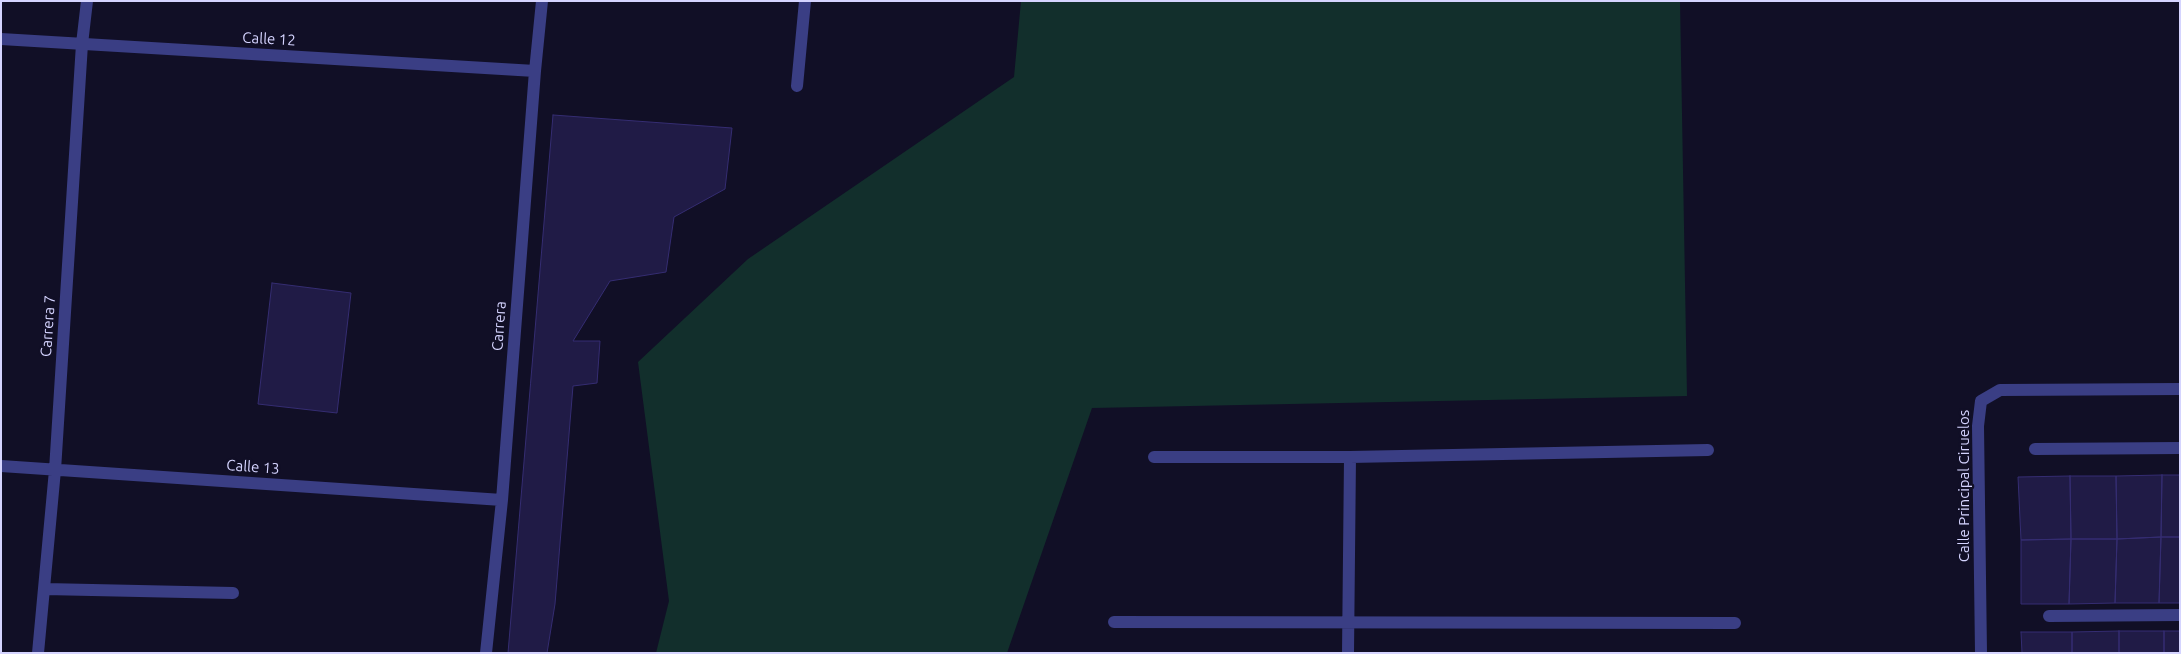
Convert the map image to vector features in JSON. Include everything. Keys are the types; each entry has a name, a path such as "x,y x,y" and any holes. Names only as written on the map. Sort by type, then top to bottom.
{"street":[{"name":"Carrera 7","path":"38,653 55,470 82,44 87,1"},
{"name":"Carrera","path":"486,653 502,500 542,1"},
{"path":"796,86 805,1"},
{"name":"Calle 12","path":"1,40 535,71"},
{"name":"Calle Principal Ciruelos","path":"1980,653 1978,426 1981,400 2000,390 2180,389"},
{"path":"2035,449 2180,448"},
{"path":"1154,457 1350,457 1708,450"},
{"path":"1348,653 1350,457"},
{"name":"Calle 13","path":"1,466 502,500"},
{"path":"45,589 233,593"},
{"path":"2049,616 2180,615"},
{"path":"1114,622 1735,623"}],"green space":[{"path":"1021,1 1680,1 1687,396 1092,408 1007,653 656,653 669,601 638,362 748,259 1014,77"}],"building":[{"path":"553,115 732,128 725,189 674,217 666,272 610,281 573,341 600,341 597,383 573,386 555,604 547,653 508,653"},
{"path":"272,283 351,293 337,413 258,404"},
{"path":"2162,475 2180,475 2180,537 2161,537"},
{"path":"2162,475 2161,537 2117,539 2116,476"},
{"path":"2070,476 2116,476 2117,539 2071,539"},
{"path":"2070,476 2071,539 2021,540 2018,477"},
{"path":"2161,537 2180,537 2180,603 2159,603"},
{"path":"2161,537 2159,603 2115,603 2117,539"},
{"path":"2071,539 2117,539 2115,603 2069,604"},
{"path":"2071,539 2069,604 2021,604 2021,540"},
{"path":"2119,631 2164,631 2164,653 2119,653"},
{"path":"2119,631 2119,653 2072,653 2072,632"},
{"path":"2164,631 2180,631 2180,653 2164,653"},
{"path":"2021,632 2072,632 2072,653 2022,653"}]}
